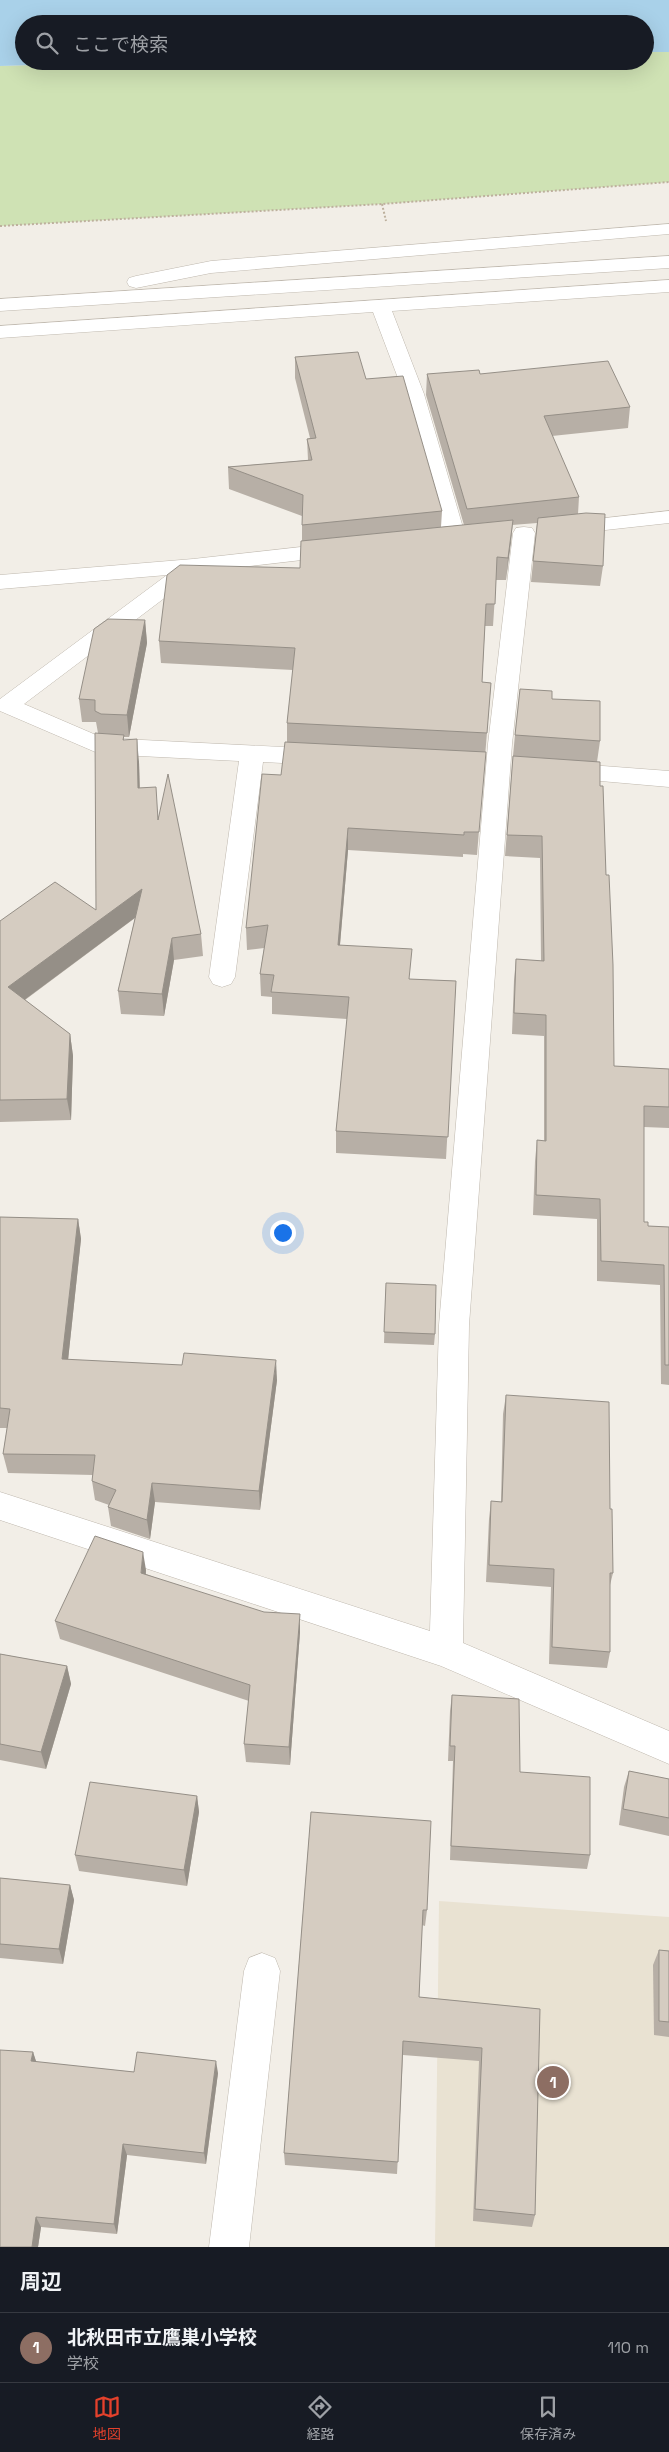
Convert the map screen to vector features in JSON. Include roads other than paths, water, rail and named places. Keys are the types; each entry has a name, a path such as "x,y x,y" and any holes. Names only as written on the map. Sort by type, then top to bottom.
{"street":[{"path":"33,302 210,267 669,229"},
{"path":"0,304 669,262"},
{"path":"0,332 669,286"},
{"path":"381,307 465,537 430,540"},
{"path":"446,1652 454,1325 510,767 531,532 669,517"},
{"path":"0,582 193,566 356,548"},
{"path":"193,566 7,705 100,746 341,758"},
{"path":"222,977 252,754"},
{"path":"510,767 669,779"},
{"path":"0,1506 446,1652 669,1748"},
{"path":"229,2247 262,1971"}],"water":[{"path":"0,0 669,0 669,52 654,52 654,15 15,15 15,66 0,66"}],"place":[{"name":"北秋田市立鷹巣小学校","path":"553,2082"}]}
